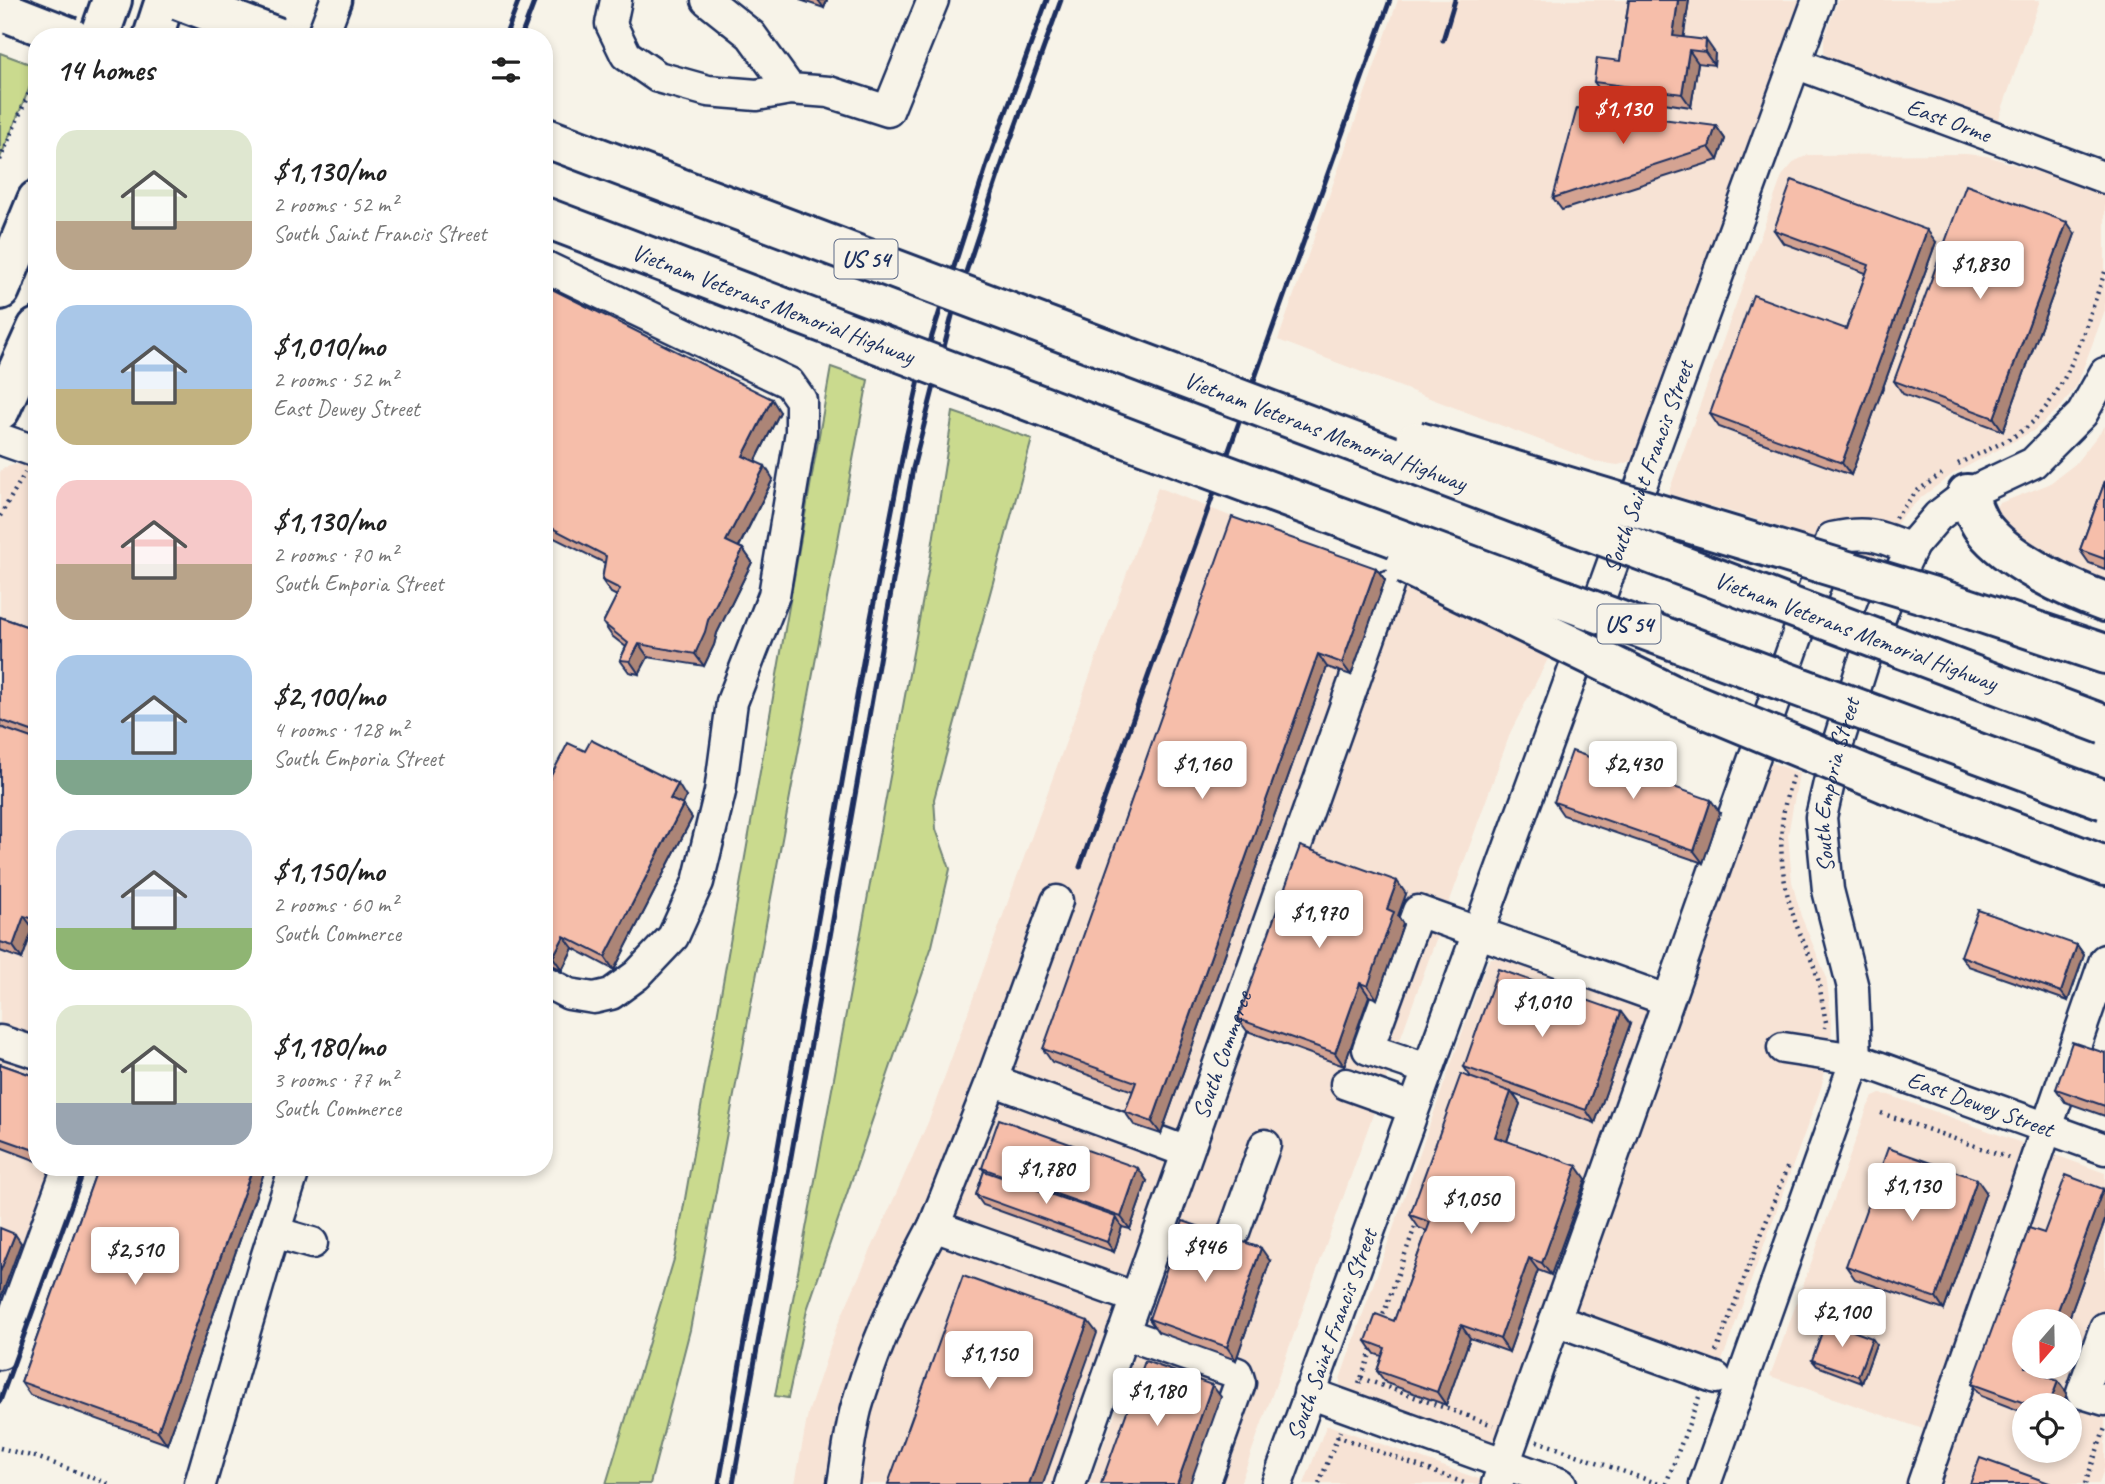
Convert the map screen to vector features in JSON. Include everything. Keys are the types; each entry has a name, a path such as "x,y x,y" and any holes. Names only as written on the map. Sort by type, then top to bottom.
{"main road":[{"path":"102,28 112,0"},
{"path":"156,28 165,0"},
{"path":"179,0 253,28"},
{"path":"4,12 46,28"},
{"name":"Vietnam Veterans Memorial Highway","path":"553,140 2105,725"},
{"name":"Vietnam Veterans Memorial Highway","path":"553,220 1153,448 2105,800"},
{"path":"1,286 28,222"},
{"path":"0,410 28,348"},
{"path":"1188,380 1412,440 1934,597 2105,654"},
{"path":"1153,448 1465,593 1673,695 1888,783 2105,866"},
{"path":"1967,494 1983,529 2015,557 2050,578 2105,602"}],"street":[{"path":"325,28 336,0"},
{"path":"616,0 611,24 626,55 658,77 708,91 757,94 790,89 829,92 888,111 933,0"},
{"path":"707,0 751,35 790,89"},
{"name":"South Saint Francis Street","path":"1277,1484 1818,0"},
{"name":"East Orme","path":"1795,63 2105,178"},
{"path":"553,270 789,383 801,400 801,432 774,595 732,702 720,792 698,882 673,937 637,975 611,994 594,998 569,994 553,986"},
{"name":"South Emporia Street","path":"1705,1484 1856,1059 1853,988 1828,890 1821,817 1839,740 1862,667 1885,604 1912,549 1938,516 1967,494 2033,463 2082,414 2105,373"},
{"path":"0,439 28,460"},
{"path":"1500,1474 1832,538 1871,533 1912,549"},
{"name":"South Commerce","path":"1070,1484 1388,586"},
{"path":"843,1484 856,1411 880,1337 934,1226 992,1080 1057,901"},
{"path":"1427,1069 1368,1049 1418,911 1667,1000"},
{"path":"1923,1484 2105,960"},
{"path":"0,1041 28,1050"},
{"name":"East Dewey Street","path":"1783,1048 1856,1059 2105,1149"},
{"path":"1379,1053 1356,1088 1413,1108"},
{"path":"992,1080 1187,1152"},
{"path":"1234,1232 1265,1145"},
{"path":"0,1354 65,1176"},
{"path":"201,1484 292,1176"},
{"path":"934,1226 1136,1298"},
{"path":"274,1231 312,1243"},
{"path":"1555,1320 1716,1378"},
{"path":"2105,1328 2082,1393 2105,1400"},
{"path":"1123,1333 1237,1373 1240,1383 1204,1484"},
{"path":"1310,1394 1500,1474 1561,1484"}],"path":[{"path":"0,160 28,95"},
{"path":"0,516 28,467"},
{"path":"1881,1113 2032,1167"},
{"path":"1380,1326 1421,1209"},
{"path":"1361,1378 1375,1339"},
{"path":"2085,1484 2105,1428"},
{"path":"1337,1436 1467,1484"},
{"path":"0,1448 39,1458 110,1484"}],"shaded area":[{"path":"1398,0 1806,0 1642,447 1632,461 1618,465 1597,462 1278,340"},
{"path":"1838,0 2040,0 1998,121 1831,62 1824,54 1824,38"},
{"path":"1808,155 1987,156 2105,193 2105,310 2077,385 2061,407 2033,431 1953,474 1923,496 1902,516 1874,559 1746,516 1668,494 1782,176 1795,161"},
{"path":"2105,426 2105,584 2020,545 1991,510 2000,503 2049,484 2075,464"},
{"path":"21,463 28,465 28,1176 49,1176 0,1315 0,472 3,468"},
{"path":"1158,487 1383,578 1055,1484 795,1484 808,1413 837,1326 929,1120"},
{"path":"1402,587 1550,655 1511,731 1240,1484 1089,1484 1126,1384 1141,1318"},
{"path":"1746,753 1799,773 1788,835 1792,882 1801,916 1826,976 1832,1022 1831,1047 1821,1088 1711,1391 1560,1336 1519,1450 1346,1390 1340,1385 1340,1379 1486,965 1491,958 1499,958 1653,1011"},
{"path":"1880,1094 1889,1095 2105,1173 2105,1465 2099,1484 1904,1484 1923,1429 1770,1376 1873,1097"},
{"path":"1326,1426 1331,1426 1493,1484 1304,1484"}],"green space":[{"path":"0,53 28,63 28,92 0,158"},
{"path":"831,367 868,380 690,1330 650,1484 606,1484 675,1256"},
{"path":"953,412 1032,439 934,799 936,829 950,869 932,946 807,1310 788,1398 775,1396 930,561"}],"building":[{"path":"1629,0 1678,0 1673,36 1706,40 1705,52 1689,50 1682,94 1594,82 1597,58 1620,61"},
{"path":"1577,108 1716,126 1709,147 1553,198"},
{"path":"1792,180 1927,230 1842,463 1710,414 1753,295 1846,329 1869,265 1774,230"},
{"path":"1966,185 2067,222 1994,418 1894,381"},
{"path":"553,290 772,399 743,456 765,466 726,541 743,549 708,620 695,654 639,644 630,661 620,660 628,643 603,623 620,589 602,580 606,556 553,529"},
{"path":"2105,481 2105,559 2080,550"},
{"path":"1232,517 1376,568 1342,663 1318,654 1152,1122 1125,1112 1136,1082 1043,1049"},
{"path":"0,617 28,627 28,730 0,720"},
{"path":"0,727 28,737 28,917 24,916 13,946 0,942"},
{"path":"591,740 678,784 670,799 683,805 605,957 564,936 553,957 553,772 568,743 585,751"},
{"path":"1572,751 1711,800 1694,851 1554,802"},
{"path":"1300,846 1397,881 1387,909 1394,912 1368,986 1360,983 1335,1053 1238,1019"},
{"path":"1978,910 2077,945 2061,992 1961,956"},
{"path":"1498,969 1621,1012 1586,1110 1464,1067"},
{"path":"2072,1042 2105,1053 2105,1106 2056,1089"},
{"path":"0,1064 28,1074 28,1148 0,1138"},
{"path":"1461,1074 1511,1092 1495,1137 1577,1166 1542,1263 1529,1258 1500,1339 1461,1325 1437,1392 1377,1371 1385,1348 1366,1341 1376,1314 1394,1321 1430,1222 1410,1215"},
{"path":"999,1119 1138,1168 1121,1217 982,1168"},
{"path":"1888,1148 1977,1179 1936,1298 1846,1266"},
{"path":"984,1171 1116,1217 1107,1242 976,1195"},
{"path":"2066,1175 2103,1189 2058,1309 2012,1309 2012,1379 2053,1379 2058,1381 2054,1393 2012,1393 2012,1398 1972,1384 2029,1228 2044,1233"},
{"path":"95,1176 250,1176 158,1431 21,1382"},
{"path":"1183,1221 1261,1248 1227,1347 1149,1319"},
{"path":"0,1228 15,1234 0,1272"},
{"path":"963,1276 1088,1321 1029,1484 888,1484"},
{"path":"1826,1321 1872,1338 1858,1376 1812,1360"},
{"path":"1145,1361 1212,1385 1177,1484 1101,1484"},
{"path":"1980,1458 2052,1484 1970,1484"}],"railway":[{"path":"508,28 519,0"},
{"path":"524,28 535,0"},
{"path":"719,1484 869,628 906,438 921,371 988,161 1047,0"},
{"path":"733,1484 913,468 954,308 1061,0"},
{"path":"1080,867 1390,0"},
{"path":"1443,40 1455,0"},
{"path":"0,1401 82,1176"}]}
